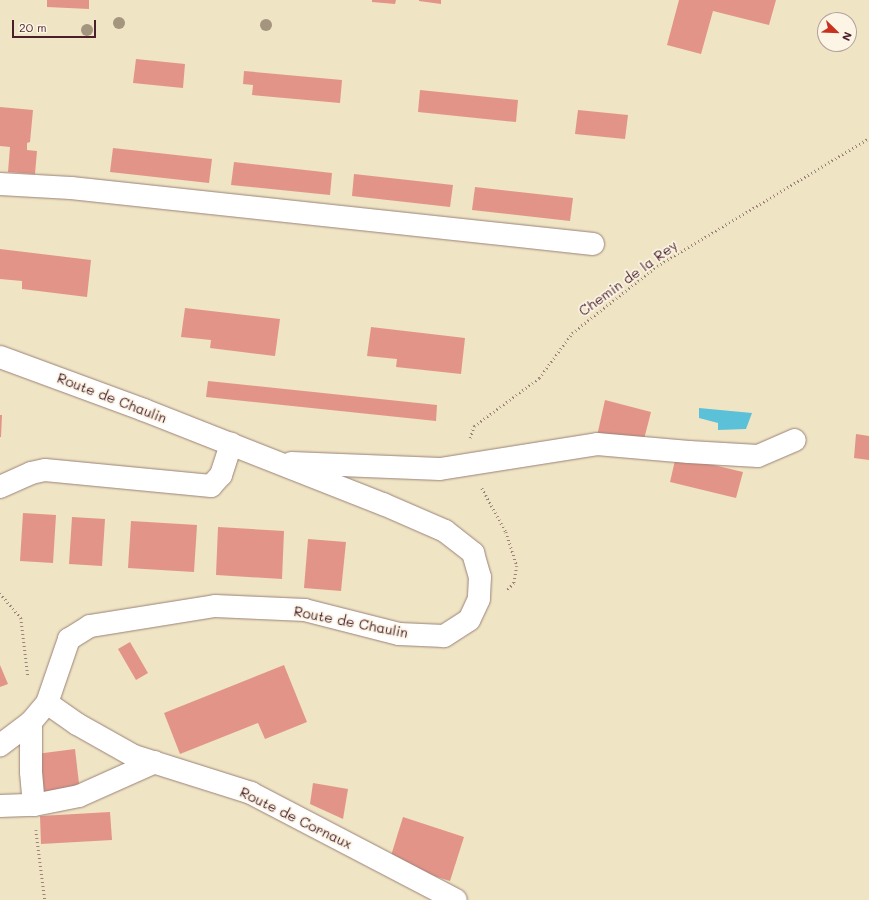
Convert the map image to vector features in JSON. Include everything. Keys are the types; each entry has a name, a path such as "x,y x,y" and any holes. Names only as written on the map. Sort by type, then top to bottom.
{"street":[{"path":"0,184 71,188 593,244"},
{"name":"Route de Chaulin","path":"0,357 144,410 278,462 383,504 445,531 473,553 480,577 479,599 469,620 444,636 398,634 305,610 215,606 90,626 69,639 47,703 31,722 0,745"},
{"path":"278,462 440,469 597,444 758,456 795,440"},
{"path":"0,487 31,472 45,470 211,486 221,475 231,444"},
{"name":"Route de Cornaux","path":"47,703 71,721 134,756 251,793 456,900"},
{"path":"31,722 30,772 34,805"},
{"path":"0,806 34,805 79,796 155,762"}],"path":[{"name":"Chemin de la Rey","path":"470,464 467,449 474,426 539,378 572,333 656,266 869,138"},
{"path":"0,593 21,618 29,678"},
{"path":"34,805 37,847 45,900"}],"water":[{"path":"699,408 752,413 746,429 718,430 718,423 699,418"}],"building":[{"path":"47,0 89,0 89,9 47,7"},
{"path":"372,0 396,0 395,4 372,2"},
{"path":"441,0 441,4 419,1"},
{"path":"679,0 776,0 769,25 713,11 701,54 667,45"},
{"path":"136,59 185,64 183,88 133,83"},
{"path":"244,71 342,80 340,103 252,95 253,85 243,84"},
{"path":"420,90 518,100 516,122 418,112"},
{"path":"0,107 33,110 30,142 27,143 27,150 37,151 35,174 8,172 10,147 0,146"},
{"path":"578,110 628,115 625,139 575,134"},
{"path":"113,148 212,159 209,183 110,172"},
{"path":"234,162 332,173 330,195 231,185"},
{"path":"354,174 453,185 450,207 352,196"},
{"path":"475,187 573,198 570,221 472,210"},
{"path":"0,249 91,260 87,297 22,289 22,281 0,279"},
{"path":"185,308 280,319 275,356 210,348 211,340 181,337"},
{"path":"371,327 465,338 461,374 396,367 397,359 367,356"},
{"path":"208,381 437,405 436,421 206,397"},
{"path":"605,400 651,412 642,447 597,436"},
{"path":"0,415 2,415 1,437 0,437"},
{"path":"856,434 869,436 869,460 854,458"},
{"path":"676,456 743,472 736,498 670,482"},
{"path":"23,513 56,515 53,563 20,561"},
{"path":"72,517 105,519 102,566 69,564"},
{"path":"131,521 197,525 194,572 128,568"},
{"path":"218,527 284,531 282,579 216,575"},
{"path":"308,539 346,542 341,591 304,588"},
{"path":"130,642 148,673 136,680 118,649"},
{"path":"0,665 8,684 0,687"},
{"path":"284,665 307,722 265,739 258,723 180,754 164,713"},
{"path":"75,749 80,792 41,797 36,754"},
{"path":"313,783 348,789 343,819 310,804"},
{"path":"110,812 112,840 41,844 40,816"},
{"path":"403,817 464,837 450,881 389,862"}]}
